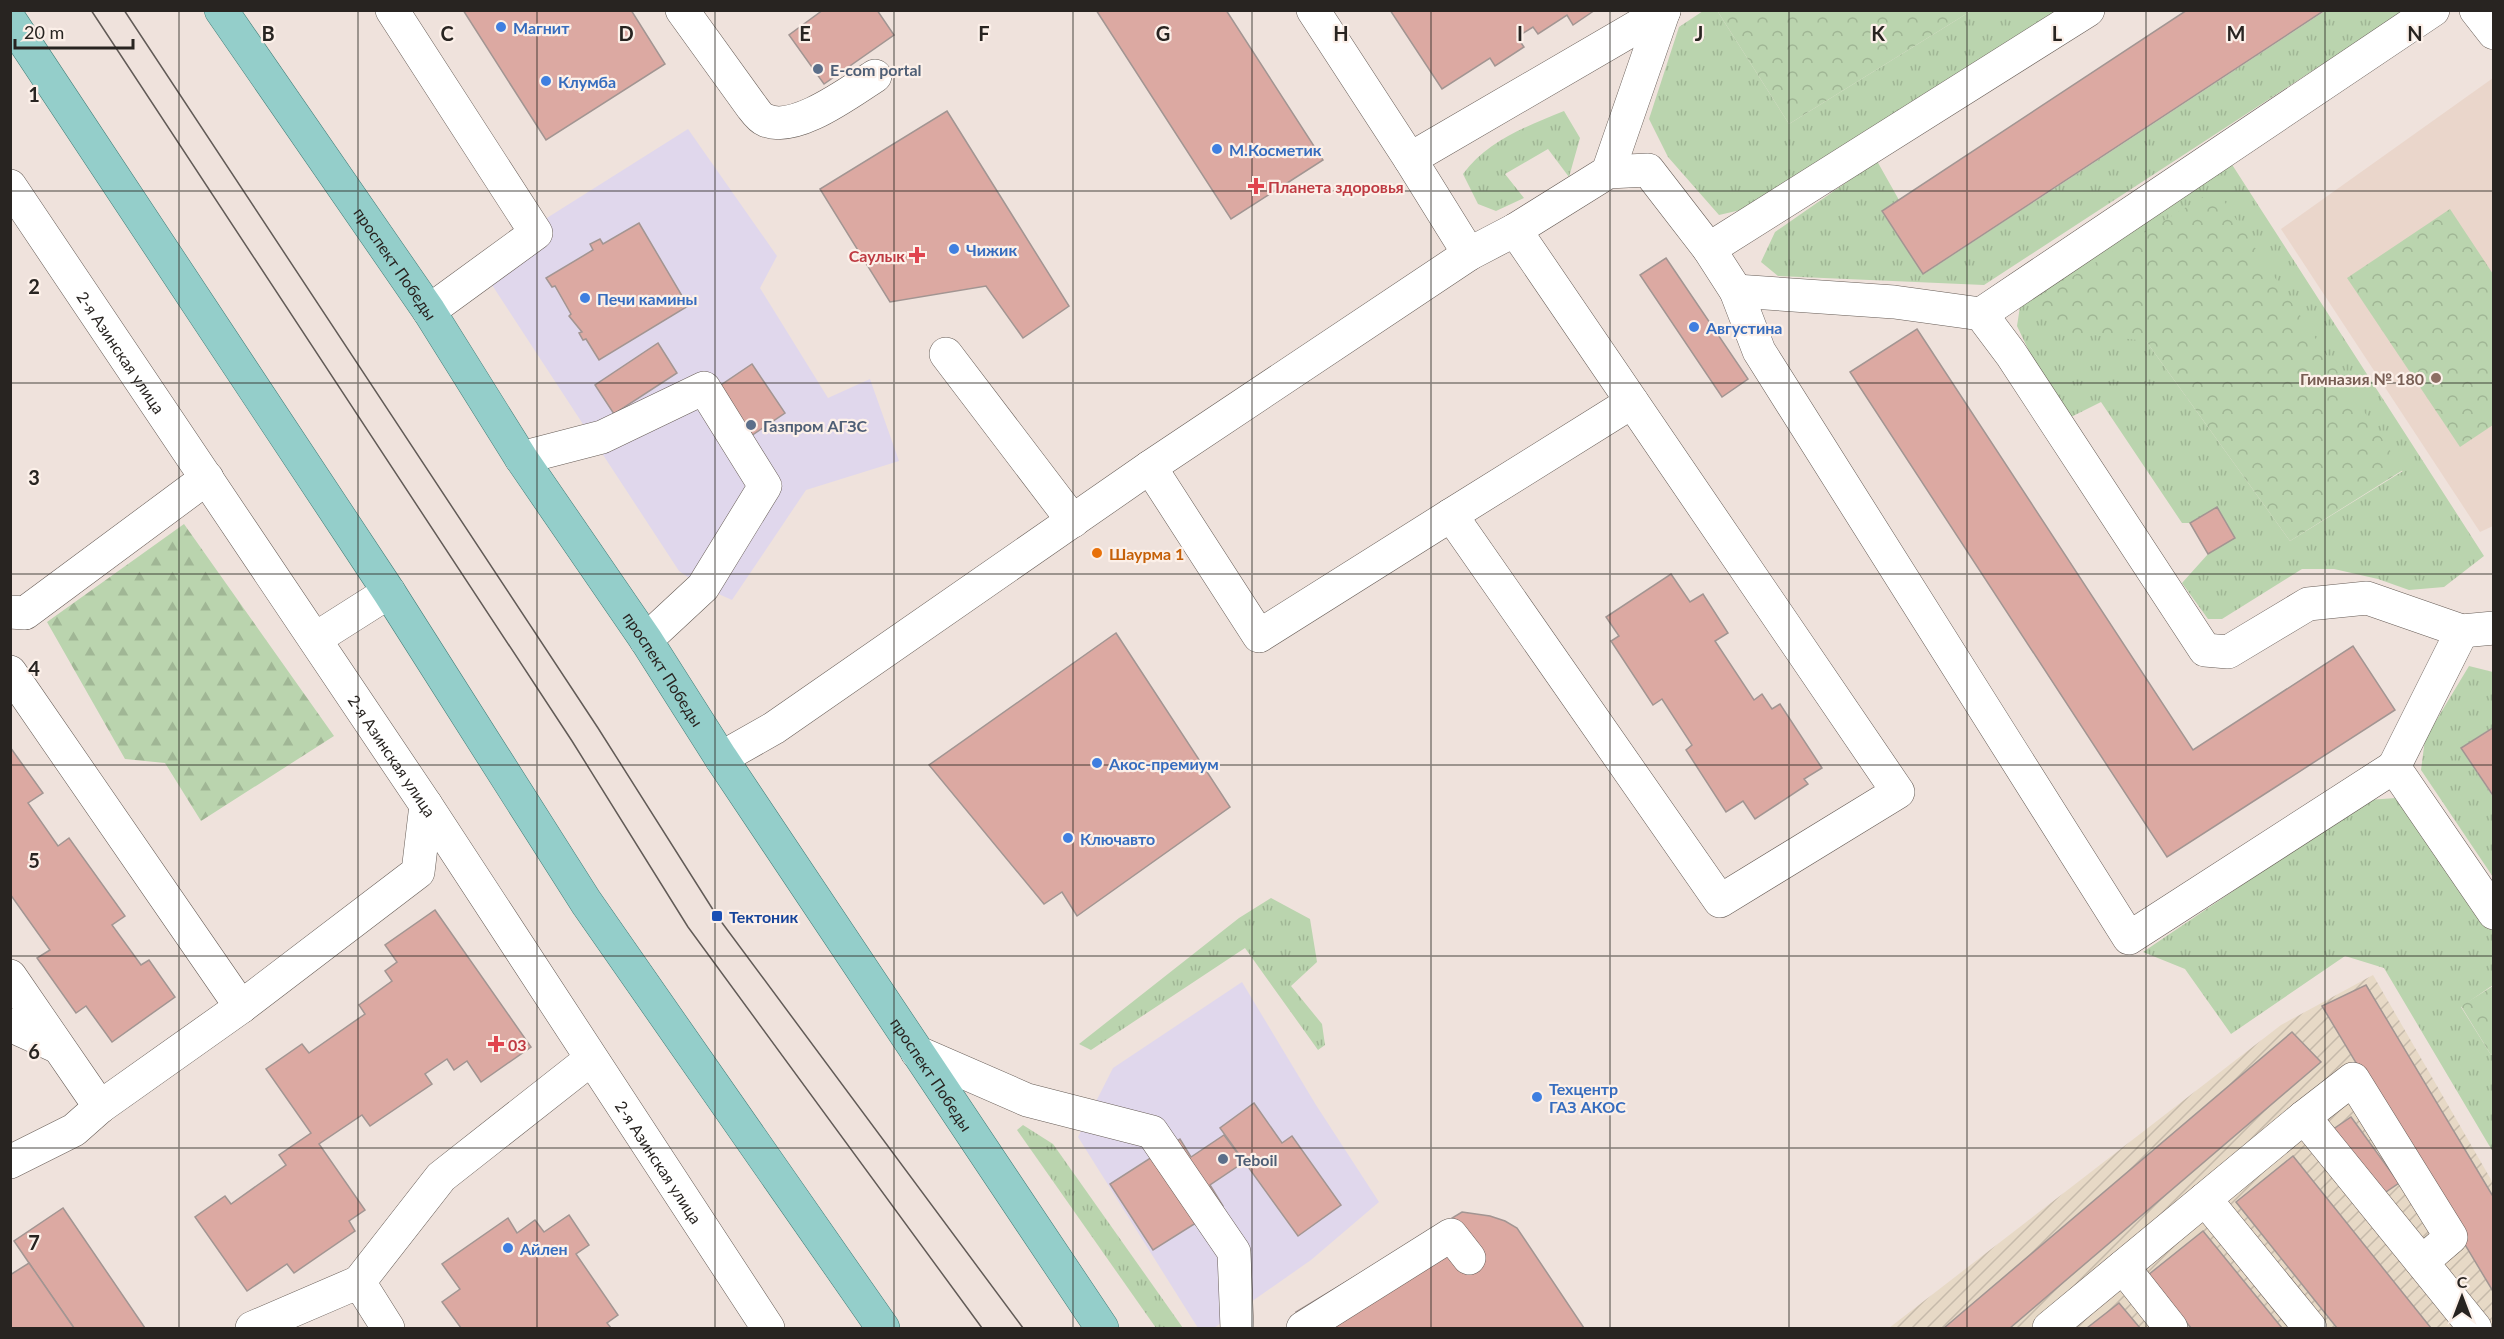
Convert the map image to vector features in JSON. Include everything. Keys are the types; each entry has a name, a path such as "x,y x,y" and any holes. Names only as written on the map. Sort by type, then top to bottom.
{"main road":[{"name":"проспект Победы","path":"225,12 429,311 521,458 646,640 721,758 1102,1329"},
{"path":"10,20 389,592 586,902 883,1329"}],"street":[{"path":"393,10 536,233 429,311"},
{"path":"682,10 752,107 765,120 779,122 798,120 875,76"},
{"path":"1313,10 1469,254"},
{"path":"1709,249 2088,10"},
{"path":"1736,291 1894,302 1981,314 2433,10"},
{"path":"2476,10 2493,33"},
{"path":"1410,159 1664,11"},
{"path":"1608,172 1664,11"},
{"path":"721,758 774,728 1150,467 1469,254 1515,230 1608,172 1648,170 1709,249 1736,291 1759,351 2129,938 2394,766 2478,629 2367,598 2308,604 2228,652 2205,650 2017,364 1981,314"},
{"name":"2-я Азинская улица","path":"10,186 426,805 768,1329"},
{"path":"1451,515 1720,901 1898,792 1515,230"},
{"path":"946,354 1073,521"},
{"path":"521,458 602,437 704,388 765,486 703,586 646,640"},
{"path":"1150,467 1259,636 1632,402"},
{"path":"10,612 25,613 207,478"},
{"path":"315,639 389,592"},
{"path":"10,672 241,1007"},
{"path":"2394,766 2493,913"},
{"path":"12,1165 74,1130 100,1107 241,1007 418,872 426,805"},
{"path":"10,976 100,1107"},
{"path":"10,1025 59,1047"},
{"path":"917,1052 1027,1100 1152,1132 1234,1252 1237,1329"},
{"path":"252,1329 358,1282 441,1177 591,1059"},
{"path":"2049,1329 2353,1079 2451,1237 2422,1262"},
{"path":"2304,1117 2475,1329"},
{"path":"2205,1199 2310,1329"},
{"path":"1303,1329 1450,1235 1469,1258"},
{"path":"2123,1267 2171,1329"},
{"path":"358,1282 388,1329"}],"shaded area":[{"name":"Гимназия № 180","path":"2493,78 2493,526 2480,532 2281,229"},
{"path":"688,129 777,256 760,288 828,398 870,379 899,461 806,490 732,600 703,587 679,571 477,262"},
{"path":"2373,975 2493,1183 2493,1328 1889,1328 2281,1025"},
{"path":"1242,982 1316,1105 1379,1202 1311,1260 1214,1328 1198,1328 1078,1137 1113,1068"}],"green space":[{"path":"1721,10 1971,11 1789,124 1718,12"},
{"path":"1703,11 1721,11 1718,12 1789,124 1971,11 2063,11 1745,209 1719,215 1668,157 1649,119 1679,27"},
{"path":"2325,11 2404,11 1984,285 1778,276 1761,262 1775,232 1877,161 1899,200 1882,212 1924,274"},
{"path":"1564,111 1580,138 1569,177 1548,149 1505,174 1524,198 1496,211 1478,204 1463,174 1473,162 1509,136"},
{"path":"2231,163 2484,556 2444,587 2409,590 2378,579 2334,569 2302,569 2222,619 2208,619 2182,583 2208,554 2235,538 2217,507 2190,523 2182,523 2101,402 2069,418 2040,374 2017,326 2021,300","holes":["2146,341 2403,471 2290,541"]},
{"path":"2216,189 2403,470 2290,541 2146,341 2057,331 2037,298"},
{"path":"2450,209 2493,274 2493,425 2460,447 2347,278"},
{"path":"184,524 334,736 201,821 165,763 125,759 47,622"},
{"path":"2469,666 2493,672 2493,727 2461,748 2493,797 2493,877 2421,770 2425,739"},
{"path":"2396,798 2493,927 2493,985 2461,1007 2491,1055 2493,1054 2493,1152 2384,968 2345,956 2231,1034 2185,969 2143,952 2368,800"},
{"path":"1271,898 1310,919 1317,962 1291,986 1322,1024 1325,1045 1318,1050 1245,948 1091,1050 1079,1044 1239,918"},
{"path":"2493,986 2494,1054 2491,1055 2461,1006"},
{"path":"1023,1125 1053,1144 1183,1328 1156,1328 1017,1130"}],"building":[{"path":"463,10 631,10 665,64 546,140"},
{"path":"823,10 877,10 894,35 824,84 789,35"},
{"path":"1096,10 1226,10 1323,160 1231,219"},
{"path":"1390,10 1595,10 1573,25 1567,15 1538,34 1533,27 1517,37 1524,47 1495,66 1490,58 1442,89"},
{"path":"2187,10 2325,10 1923,274 1882,211"},
{"path":"947,111 1069,306 1023,338 986,286 890,302 820,189"},
{"path":"639,223 688,306 599,360 586,339 583,340 579,333 582,332 569,316 571,314 555,286 552,287 546,278 593,250 590,244 600,239 603,244"},
{"name":"Августина","path":"1666,258 1748,379 1722,397 1640,275"},
{"path":"1917,329 2193,750 2353,646 2395,710 2167,857 1850,372"},
{"path":"658,343 677,373 614,414 595,385"},
{"path":"752,364 785,413 751,436 718,387"},
{"path":"2217,507 2235,538 2208,554 2190,523"},
{"path":"1671,574 1690,602 1703,594 1728,633 1715,641 1754,700 1762,694 1772,709 1780,704 1822,768 1804,779 1808,784 1755,819 1743,801 1726,812 1686,750 1692,745 1662,699 1653,705 1611,641 1619,636 1606,617"},
{"path":"1116,633 1230,807 1077,916 1062,892 1044,904 929,765"},
{"path":"2494,727 2494,797 2461,748"},
{"path":"10,747 43,793 28,803 58,846 69,838 125,916 112,925 141,965 149,960 175,997 112,1042 86,1006 76,1013 37,958 50,950 10,894"},
{"path":"435,910 531,1047 481,1082 467,1061 454,1070 447,1059 425,1074 432,1084 370,1126 362,1115 319,1144 365,1210 349,1221 355,1231 294,1273 287,1264 247,1291 195,1217 225,1196 231,1204 286,1165 279,1155 311,1133 266,1069 302,1044 309,1053 365,1014 359,1005 392,981 385,971 397,962 385,945"},
{"path":"2366,985 2494,1198 2494,1293 2322,1006"},
{"path":"2292,1032 2321,1062 2010,1328 1944,1328"},
{"path":"1254,1103 1282,1143 1292,1136 1341,1205 1298,1236 1220,1128"},
{"path":"2351,1117 2399,1183 2380,1196 2332,1130"},
{"path":"1224,1135 1244,1162 1210,1185 1223,1206 1153,1250 1110,1184 1180,1139 1191,1157"},
{"path":"2293,1156 2431,1328 2337,1328 2236,1202"},
{"path":"63,1208 145,1328 74,1328 29,1263 14,1241"},
{"path":"1462,1212 1490,1216 1517,1228 1584,1328 1307,1328 1296,1312"},
{"path":"569,1215 589,1245 576,1254 618,1315 607,1323 611,1328 461,1328 442,1302 460,1289 442,1264 508,1218 517,1233 535,1220 544,1232"},
{"path":"2203,1231 2282,1328 2191,1328 2148,1275"},
{"path":"29,1263 74,1328 10,1328 10,1275"},
{"path":"2119,1303 2140,1328 2087,1328"}],"tram line":[{"path":"91,10 572,741 688,927 982,1328"},
{"path":"124,10 598,728 717,916 1023,1328"}],"place":[{"name":"Магнит","path":"501,27"},
{"name":"E-com portal","path":"818,69"},
{"name":"Клумба","path":"546,81"},
{"name":"М.Косметик","path":"1217,149"},
{"name":"Планета здоровья","path":"1256,186"},
{"name":"Чижик","path":"954,249"},
{"name":"Саулык","path":"917,255"},
{"name":"Печи камины","path":"585,298"},
{"name":"Августина","path":"1694,327"},
{"name":"Гимназия № 180","path":"2436,378"},
{"name":"Газпром АГЗС","path":"751,425"},
{"name":"Шаурма 1","path":"1097,553"},
{"name":"Акос-премиум","path":"1097,763"},
{"name":"Ключавто","path":"1068,838"},
{"name":"Тектоник","path":"717,916"},
{"name":"03","path":"496,1044"},
{"name":"Техцентр ГАЗ АКОС","path":"1537,1097"},
{"name":"Teboil","path":"1223,1159"},
{"name":"Айлен","path":"508,1248"}]}
